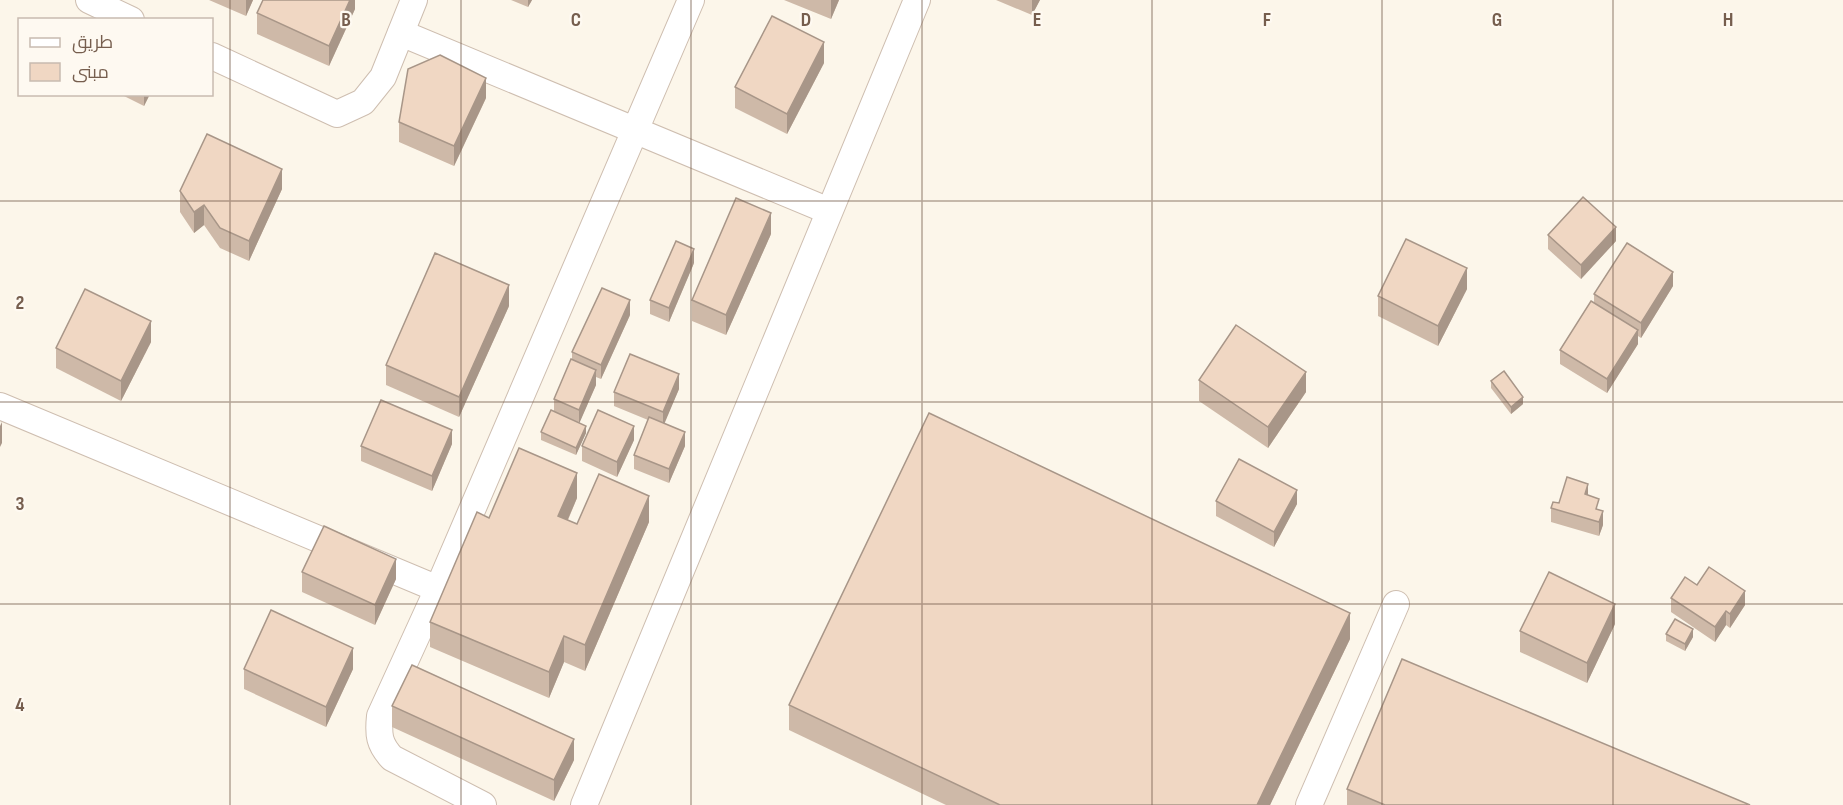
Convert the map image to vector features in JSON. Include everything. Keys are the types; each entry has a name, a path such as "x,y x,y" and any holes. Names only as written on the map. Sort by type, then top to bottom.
{"street":[{"path":"89,0 123,11"},
{"path":"213,56 337,114 363,102 383,77 414,0"},
{"path":"483,805 392,758 380,745 378,732 380,716 438,588 691,0"},
{"path":"584,805 917,0"},
{"path":"401,33 830,211"},
{"path":"0,406 438,588"},
{"path":"1309,805 1396,604"}],"building":[{"path":"263,0 350,0 329,46 257,13"},
{"path":"772,16 824,42 787,114 735,87"},
{"path":"440,55 486,78 454,146 399,122 408,69"},
{"path":"207,134 282,169 249,241 220,228 204,205 194,212 180,191"},
{"path":"1583,197 1616,227 1581,265 1548,235"},
{"path":"736,198 771,213 726,315 692,300"},
{"path":"1406,239 1467,268 1438,326 1378,296"},
{"path":"676,241 694,249 669,308 650,300"},
{"path":"1627,243 1673,272 1641,323 1594,294"},
{"path":"435,253 509,285 459,397 386,365"},
{"path":"602,288 630,300 601,365 572,352"},
{"path":"85,289 151,321 121,381 56,348"},
{"path":"1591,301 1638,330 1607,379 1560,350"},
{"path":"1236,325 1306,372 1268,427 1199,380"},
{"path":"630,354 679,374 663,412 614,392"},
{"path":"571,359 596,370 579,410 554,399"},
{"path":"1504,371 1523,397 1511,407 1491,381"},
{"path":"381,400 452,430 432,476 361,446"},
{"path":"551,410 586,426 576,448 541,432"},
{"path":"598,410 634,426 617,462 582,446"},
{"path":"929,413 1350,613 1257,805 1000,805 789,705"},
{"path":"649,417 685,432 669,469 634,455"},
{"path":"519,448 577,473 558,516 577,524 599,474 649,496 585,645 564,636 549,672 430,622 477,512 489,518"},
{"path":"1239,459 1297,490 1274,532 1216,501"},
{"path":"1567,477 1588,484 1585,494 1599,499 1596,509 1603,511 1599,522 1551,508 1553,502 1559,503"},
{"path":"324,526 396,559 375,605 302,572"},
{"path":"1709,567 1745,591 1730,614 1726,611 1715,627 1671,598 1685,577 1697,585"},
{"path":"1549,572 1615,604 1587,663 1520,631"},
{"path":"271,610 353,648 326,707 244,669"},
{"path":"1675,619 1693,629 1685,644 1666,634"},
{"path":"1402,659 1750,805 1385,805 1347,789"},
{"path":"412,665 574,739 554,780 392,706"}]}
